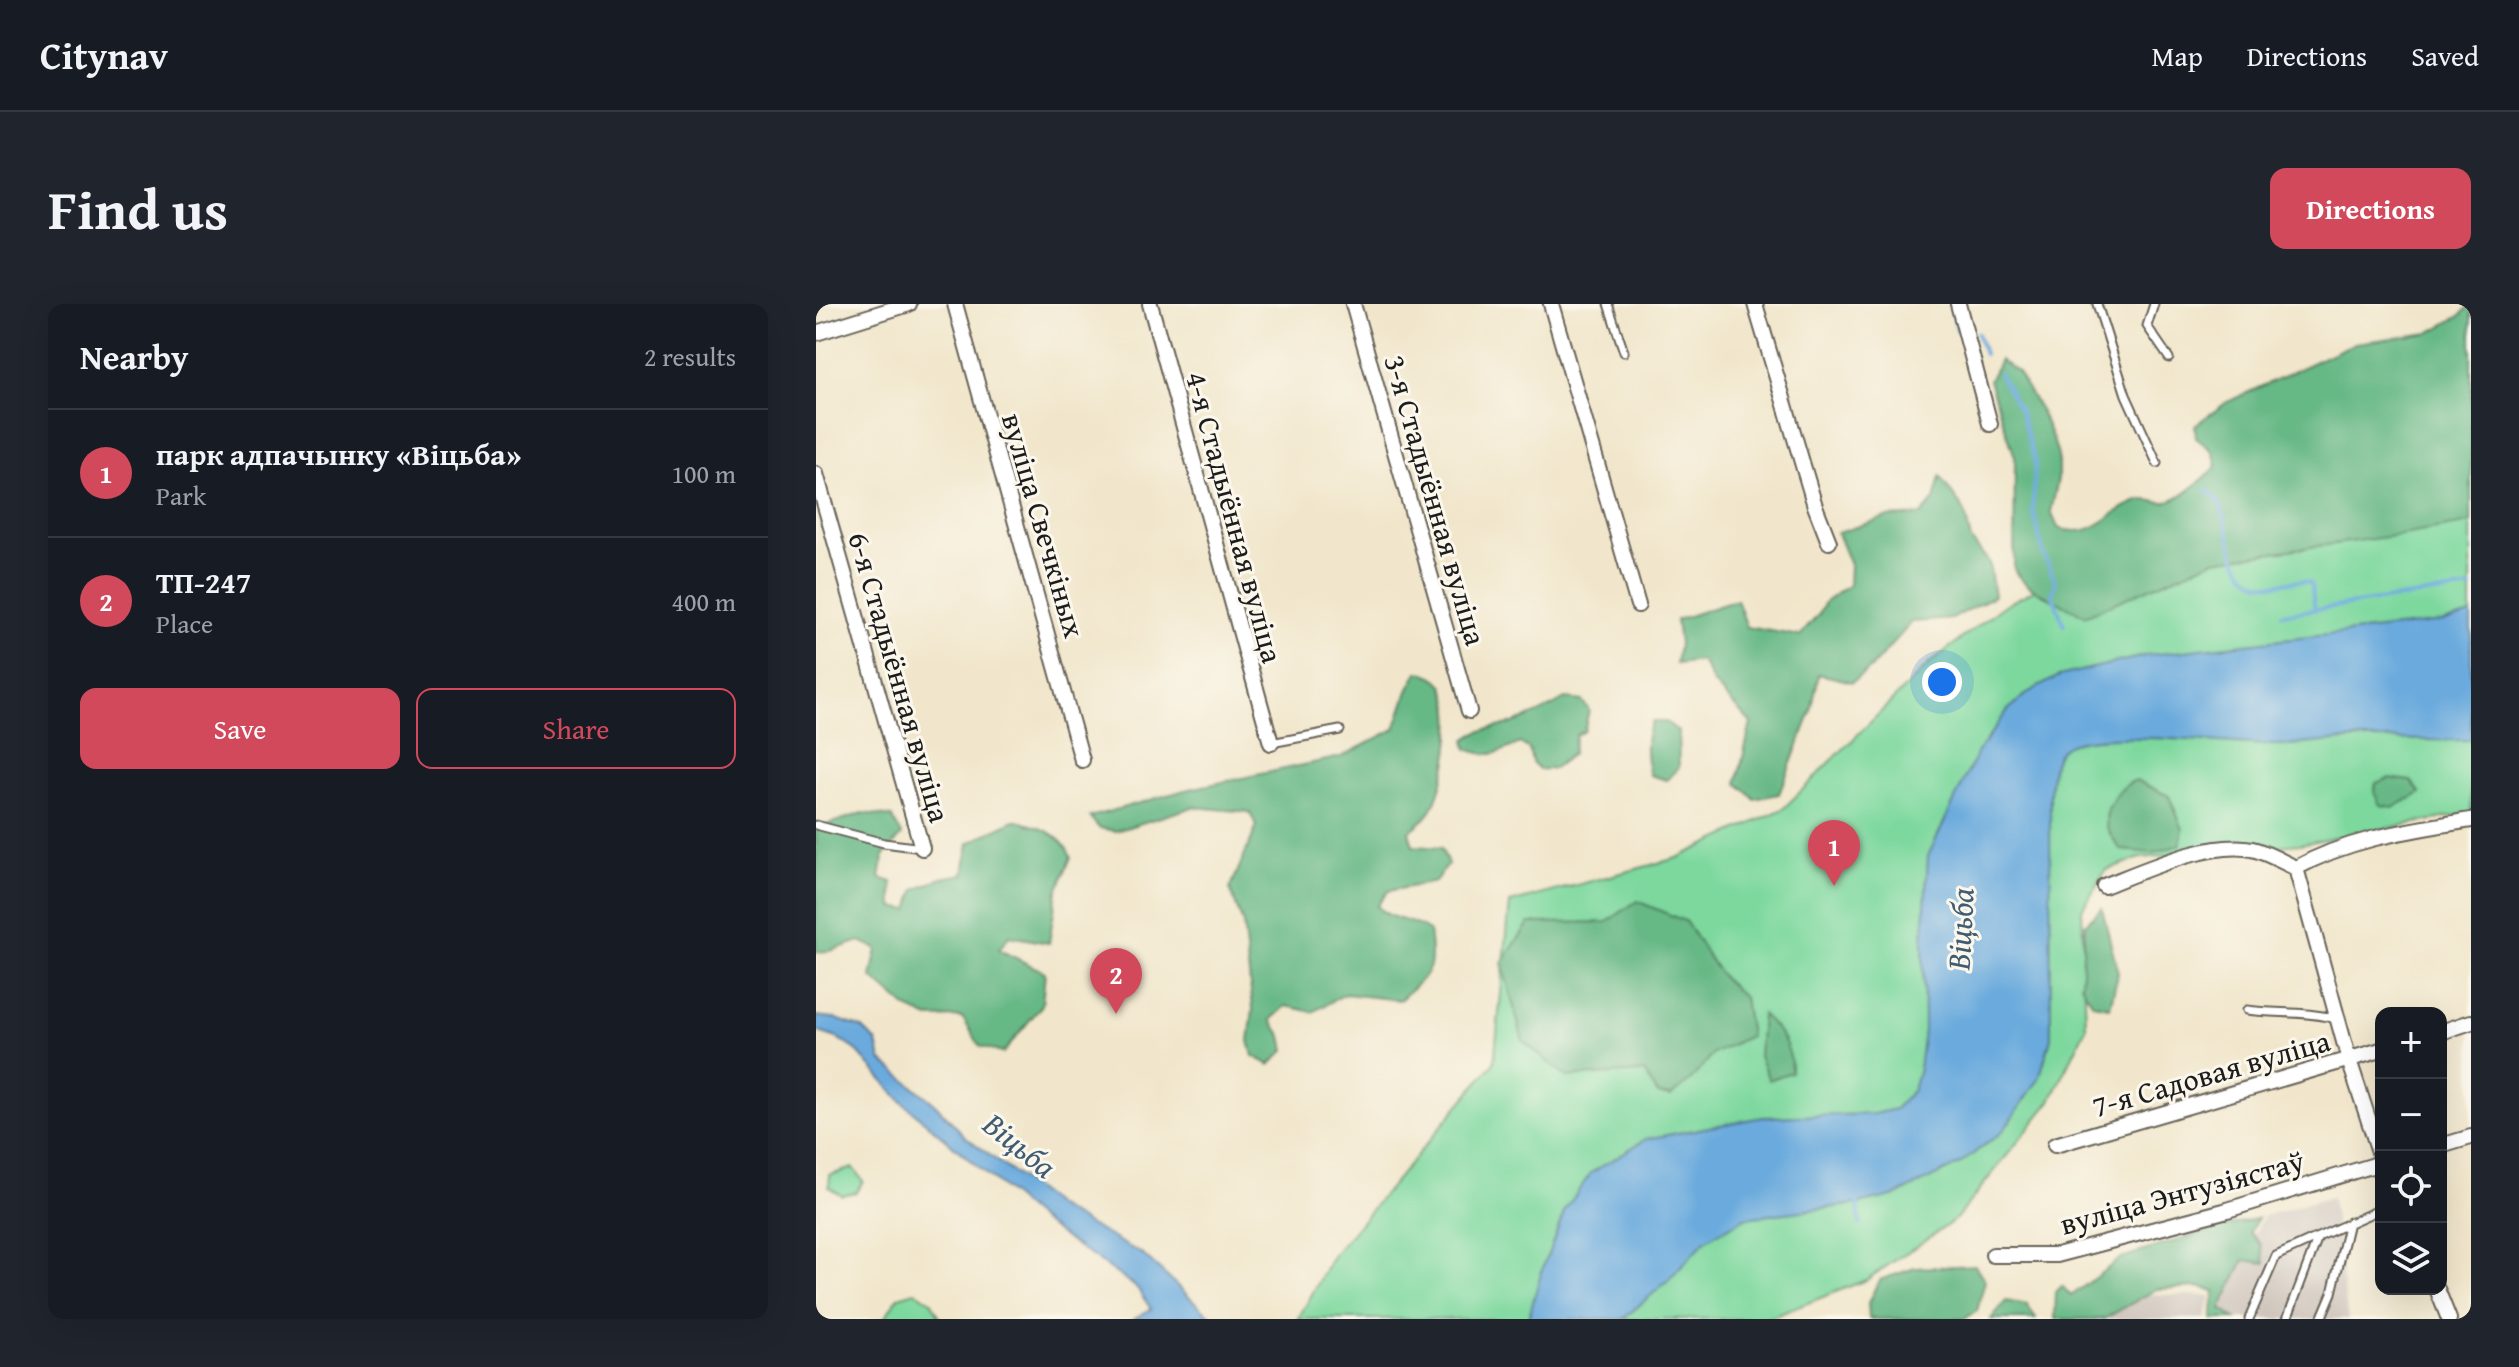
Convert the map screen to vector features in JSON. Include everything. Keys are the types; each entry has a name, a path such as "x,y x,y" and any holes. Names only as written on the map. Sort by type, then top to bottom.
{"street":[{"path":"816,333 909,304"},
{"name":"вуліца Свечкіных","path":"955,304 1082,760"},
{"name":"4-я Стадыённая вуліца","path":"1150,304 1271,743"},
{"name":"3-я Стадыённая вуліца","path":"1353,304 1469,711"},
{"path":"1551,304 1638,605"},
{"path":"1755,304 1815,506 1829,542"},
{"path":"1958,304 1990,424"},
{"name":"6-я Стадыённая вуліца","path":"816,474 922,848"},
{"path":"2296,868 2327,851 2397,833 2471,820"},
{"path":"2104,886 2175,858 2224,848 2253,849 2296,868"},
{"path":"2296,868 2349,1060 2378,1151"},
{"path":"2447,1030 2471,1022"},
{"name":"7-я Садовая вуліца","path":"2055,1145 2375,1052"},
{"path":"2447,1144 2471,1137"},
{"name":"вуліца Энтузіястаў","path":"1993,1255 2057,1255 2224,1211 2375,1162"},
{"path":"2439,1295 2449,1319"}],"lane":[{"path":"1608,304 1624,352"},
{"path":"2097,304 2126,395 2157,463"},
{"path":"2154,304 2147,326 2169,358"},
{"path":"1271,743 1340,730"},
{"path":"816,825 884,843 922,848"},
{"path":"2247,1010 2318,1014 2339,1019"},
{"path":"2249,1319 2276,1256 2375,1211"},
{"path":"2321,1319 2332,1293 2349,1222"},
{"path":"2287,1319 2318,1237"}],"shaded area":[{"path":"2332,1197 2348,1319 2227,1319 2214,1312 2264,1216"},
{"path":"2150,1294 2211,1296 2205,1319 2093,1319"}],"green space":[{"path":"2471,304 2471,523 2214,560 2085,616 2035,590 2014,569 2015,457 1989,380 2000,360 2018,373 2053,439 2058,456 2058,479 2051,512 2058,528 2082,531 2139,501 2172,500 2206,477 2217,466 2213,451 2196,438 2195,425 2227,402 2355,343 2429,333 2460,316"},
{"path":"2471,462 2471,813 2300,844 2140,858 2106,870 2082,909 2086,1028 2051,1101 1955,1220 1866,1280 1767,1319 1298,1319 1335,1253 1494,1063 1510,903 1677,858 1783,809 1931,662 2005,605 2120,545"},
{"path":"1940,477 1964,510 1971,540 1989,562 1994,596 1952,619 1912,622 1871,668 1852,682 1819,674 1811,712 1779,794 1755,799 1737,783 1751,723 1714,684 1702,661 1676,664 1679,644 1676,620 1737,600 1747,627 1800,636 1825,602 1849,585 1850,565 1837,533 1886,517 1921,515 1934,500"},
{"path":"1418,672 1442,683 1448,699 1450,733 1445,771 1434,803 1428,815 1409,832 1413,846 1441,848 1448,864 1435,882 1388,891 1377,906 1389,915 1429,931 1431,956 1428,971 1400,1000 1345,994 1313,1012 1286,1006 1271,1020 1282,1036 1285,1050 1270,1065 1253,1056 1249,1041 1253,1009 1243,924 1230,889 1257,826 1249,812 1193,807 1116,831 1099,828 1090,817 1185,790 1341,757 1395,729"},
{"path":"1565,699 1582,701 1589,710 1584,731 1576,735 1572,754 1554,768 1540,770 1532,762 1529,749 1520,743 1494,754 1467,749 1465,740 1476,733 1513,723"},
{"path":"1652,722 1666,722 1678,731 1679,767 1667,780 1650,775 1646,748"},
{"path":"2389,778 2411,781 2421,793 2394,807 2380,805 2374,792 2376,783"},
{"path":"2136,780 2169,796 2183,829 2180,845 2153,853 2121,850 2109,833 2106,820 2110,805 2118,792"},
{"path":"863,813 892,817 902,835 884,855 880,878 892,882 893,907 909,910 915,890 942,878 964,874 969,843 1014,820 1048,831 1067,848 1071,857 1057,891 1049,943 1009,936 999,950 1045,972 1042,1005 1003,1053 980,1046 962,1017 929,1018 907,1008 871,977 877,949 860,941 830,951 816,952 816,828"},
{"path":"1637,901 1685,921 1722,977 1744,997 1750,1036 1713,1054 1691,1080 1671,1096 1658,1094 1644,1072 1566,1077 1523,1041 1502,963 1529,923 1607,922"},
{"path":"2102,908 2118,973 2110,1007 2093,1004 2081,985 2085,924"},
{"path":"1762,1014 1784,1040 1791,1063 1791,1072 1769,1080 1759,1056"},
{"path":"853,1168 863,1181 856,1192 841,1195 829,1187 830,1175"},
{"path":"2258,1218 2250,1232 2261,1244 2265,1263 2244,1260 2221,1309 2236,1319 2212,1319 2215,1291 2200,1287 2157,1289 2104,1319 2055,1319 2056,1292 2062,1286 2071,1296 2121,1258"},
{"path":"1975,1265 1985,1281 1977,1311 1964,1319 1869,1319 1868,1303 1879,1280 1915,1268"},
{"path":"915,1292 931,1301 941,1319 884,1319 898,1297"},
{"path":"2006,1301 2027,1305 2036,1319 1991,1319"}],"water":[{"name":"Віцьба","path":"2471,614 2471,740 2362,739 2267,745 2135,738 2079,742 2063,748 2054,763 2050,794 2051,1038 2039,1079 2003,1131 1960,1164 1897,1195 1858,1204 1745,1218 1705,1241 1668,1281 1623,1319 1528,1319 1542,1270 1565,1210 1591,1173 1646,1139 1762,1117 1874,1114 1895,1109 1913,1090 1924,1030 1923,942 1928,856 1978,751 2008,710 2029,692 2059,676 2148,655 2442,622"},
{"path":"816,1016 834,1018 863,1028 877,1042 881,1060 935,1104 965,1136 1059,1208 1142,1254 1214,1319 1133,1319 1151,1309 1137,1288 1040,1220 903,1103 855,1049 837,1038 816,1031"}],"waterway":[{"path":"1951,304 1957,330"},
{"path":"1977,333 1984,354"},
{"path":"1999,373 2021,413 2035,462 2033,509 2043,553 2056,583 2052,594 2064,625"},
{"path":"2206,490 2219,503 2235,557 2246,575 2262,583 2311,583 2315,610"},
{"path":"2282,614 2471,588"},
{"path":"1858,1204 1860,1224"}],"place":[{"name":"парк адпачынку «Віцьба»","path":"1834,886"},
{"name":"ТП-247","path":"1116,1014"}]}
